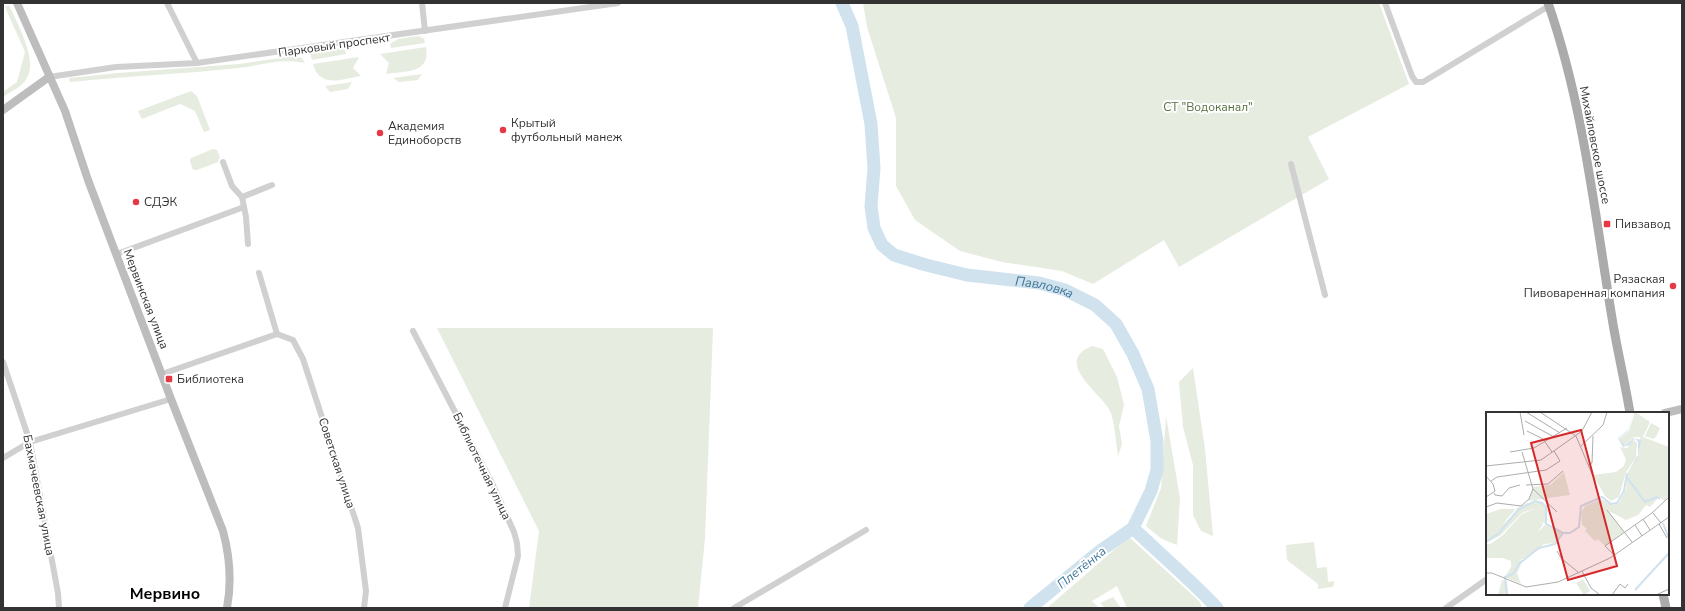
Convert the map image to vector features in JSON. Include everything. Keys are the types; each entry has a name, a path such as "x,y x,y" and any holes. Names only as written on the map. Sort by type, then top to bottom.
{"main road":[{"name":"Михайловское шоссе","path":"1548,5 1577,106 1589,169 1613,323 1630,412"},
{"path":"1663,595 1666,608"}],"street":[{"name":"Мервинская улица","path":"17,3 65,111 88,180 223,531 228,548 230,580 227,608"},
{"path":"166,3 197,63"},
{"path":"422,3 425,31"},
{"name":"Парковый проспект","path":"49,77 116,67 197,63 618,3"},
{"path":"1385,3 1412,76 1416,82 1423,82 1548,5"},
{"path":"3,110 49,77"},
{"path":"223,162 232,186 242,197 248,244"},
{"path":"1291,164 1325,295"},
{"path":"242,197 272,186"},
{"path":"117,254 244,207"},
{"path":"162,374 277,334 259,273"},
{"name":"Библиотечная улица","path":"413,331 490,478 514,532 518,556 505,608"},
{"name":"Советская улица","path":"277,334 293,340 303,359 358,528 366,591 364,608"},
{"name":"Бахмачеевская улица","path":"3,362 30,442 58,592 59,608"},
{"path":"3,458 30,442 171,399"},
{"path":"1669,412 1682,409"},
{"path":"734,608 866,530"},
{"path":"1446,608 1486,579"}],"green space":[{"name":"СТ \"Водоканал\"","path":"863,3 1379,3 1409,84 1308,137 1329,179 1179,267 1164,240 1093,284 1062,271 1002,262 960,251 915,220 896,186 896,118 867,27"},
{"path":"9,5 25,42 30,62 30,70 23,84 3,97 3,92 17,82 25,52 5,7"},
{"path":"418,36 424,39 425,43 391,48 390,44 398,39"},
{"path":"426,47 425,62 421,67 415,70 386,74 389,63 380,54"},
{"path":"341,48 345,50 346,54 312,60 310,53"},
{"path":"295,56 302,58 305,63 288,61 239,68 70,82 69,78 239,64"},
{"path":"359,57 353,68 361,76 339,80 326,80 321,77 316,72 313,64"},
{"path":"422,74 418,80 399,82 393,78"},
{"path":"352,82 348,89 330,92 325,86"},
{"path":"191,91 197,96 210,130 204,132 195,111 180,104 142,119 138,111"},
{"path":"213,149 217,150 220,157 218,162 197,170 193,170 190,161 191,158"},
{"path":"437,328 713,328 705,538 698,608 529,608 539,531"},
{"path":"1092,346 1103,349 1117,377 1124,405 1119,426 1122,444 1118,456 1111,413 1078,370 1077,361 1081,353"},
{"path":"1193,368 1205,449 1213,536 1201,531 1193,515 1193,465 1183,427 1179,382"},
{"path":"1166,416 1180,498 1177,545 1162,539 1146,526 1161,488"},
{"path":"1129,537 1200,602 1202,608 1127,608 1117,586 1092,601 1099,608 1047,608"},
{"path":"1314,542 1317,568 1327,567 1328,582 1334,581 1334,585 1332,587 1318,589 1318,584 1287,560 1286,545"},
{"path":"1113,597 1121,608 1105,608 1100,603"}],"waterway":[{"name":"Павловка","path":"842,3 852,26 871,124 874,168 871,206 874,228 882,245 894,255 926,265 967,275 1039,283 1065,290 1095,305 1116,324 1133,354 1148,389 1157,441 1157,470 1151,491 1133,528 1100,551 1030,608"},
{"name":"Павловка","path":"1133,528 1217,608"}],"place":[{"name":"Крытый футбольный манеж","path":"503,130"},
{"name":"Академия Единоборств","path":"380,133"},
{"name":"СДЭК","path":"136,202"},
{"name":"Пивзавод","path":"1607,224"},
{"name":"Рязаская Пивоваренная компания","path":"1673,286"},
{"name":"Библиотека","path":"169,379"}],"district":[{"name":"Мервино","path":"165,593"}],"water label":[{"name":"Плетёнка","path":"1081,567"}]}
